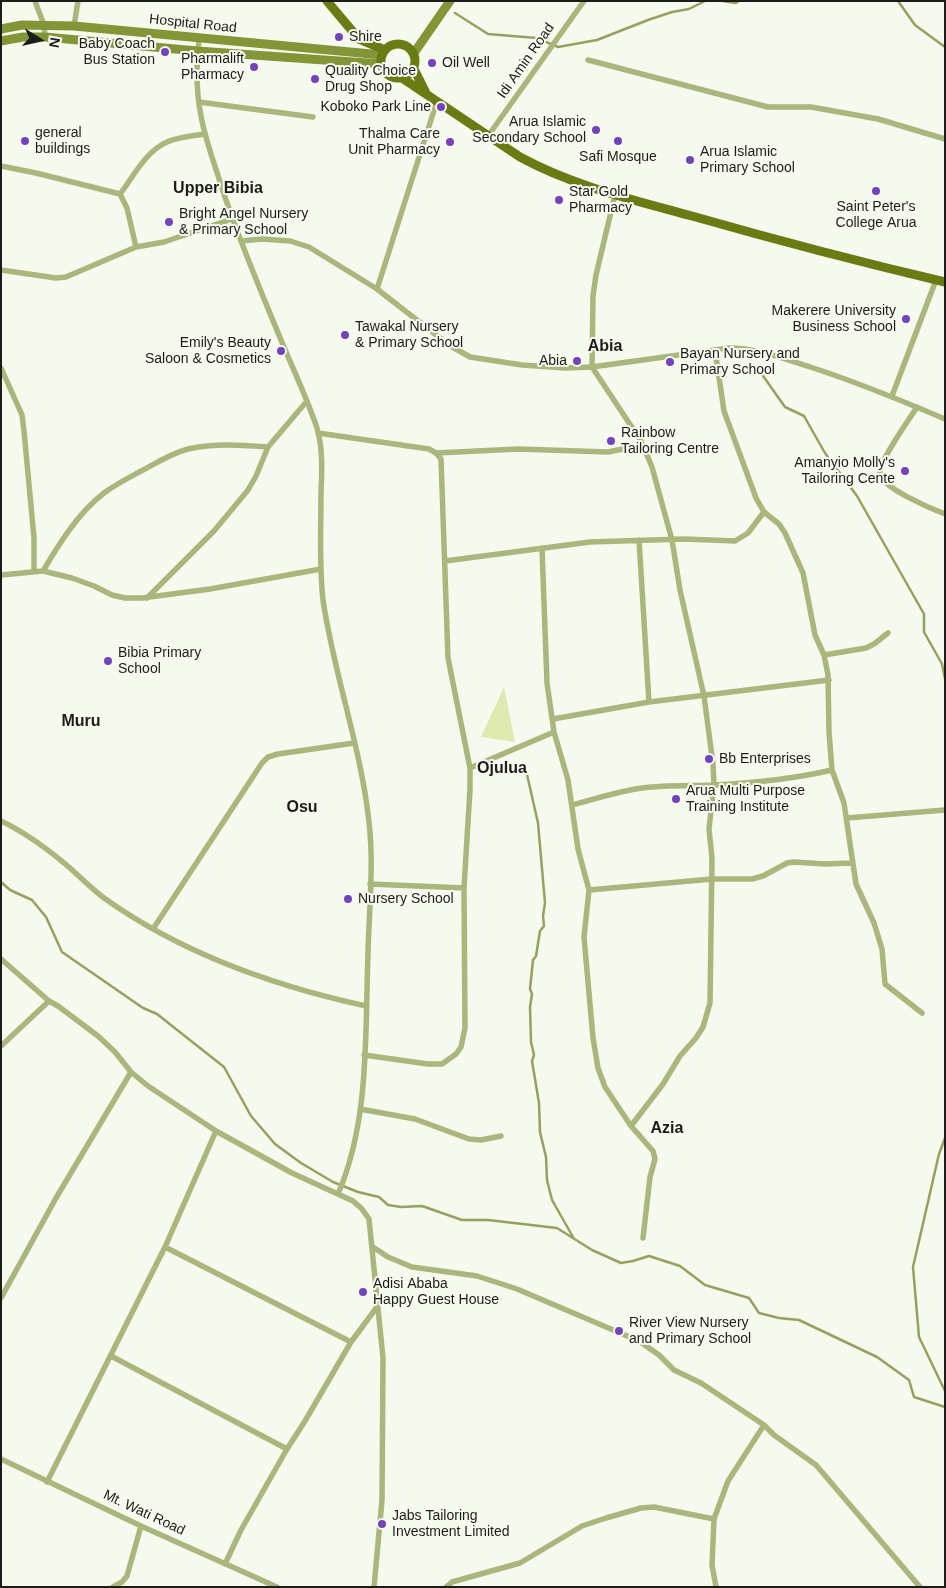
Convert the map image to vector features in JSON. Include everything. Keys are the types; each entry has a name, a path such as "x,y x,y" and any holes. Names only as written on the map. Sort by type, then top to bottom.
{"main road":[{"path":"327,1 359,38 383,56"},
{"path":"414,53 450,1"},
{"name":"Hospital Road","path":"1,29 22,25 74,26 383,56"},
{"name":"Hospital Road","path":"1,41 23,37 45,37 198,51 383,56"},
{"path":"404,44 414,53 416,61 414,69 409,75 402,78 388,76 384,70 383,56 390,45 404,44"},
{"path":"414,69 426,94"},
{"path":"402,78 538,167 615,195 815,251 940,281"}],"street":[{"path":"35,1 44,25 45,37"},
{"path":"74,26 78,1"},
{"name":"Idi Amin Road","path":"488,136 584,1"},
{"path":"198,39 197,84 205,134 232,219 307,401 318,433 322,466 321,569 323,600 334,660 354,742 369,823 370,884 364,1055 360,1109 355,1146 348,1171 338,1194"},
{"path":"588,60 768,107 811,107 878,119 945,138"},
{"path":"377,289 437,101"},
{"path":"199,102 313,117"},
{"path":"120,194 151,152 158,146 168,141 205,134"},
{"path":"1,166 120,194 127,208 136,247"},
{"path":"615,195 593,296 592,367 644,446 652,467 672,540 680,590 704,696 714,785 709,829 712,858 710,1003 696,1038 680,1056 659,1089 631,1126"},
{"path":"1,270 56,278 66,277 136,247 164,242 232,219"},
{"path":"241,241 262,239 290,241 309,247 377,289 449,345 470,357 522,365 565,368 592,367 740,348 762,352 825,372 892,396 945,419"},
{"path":"892,396 940,281"},
{"path":"715,350 724,411 756,498 764,512 779,524 785,533 803,572 815,635 824,655 829,680 829,732 832,770 840,790 847,818 856,884 874,924 882,949 885,984 922,1013"},
{"path":"1,368 22,416 34,538 34,572"},
{"path":"147,598 214,531 248,490 268,447 307,401"},
{"path":"917,407 883,460 880,473 884,482 909,497 945,514"},
{"path":"318,433 429,449 441,459 449,665 470,768 464,888 465,1028 461,1047 449,1060 436,1065 364,1055"},
{"path":"43,571 63,540 94,501 115,485 168,456 189,449 230,444 268,447"},
{"path":"436,453 518,449 608,452 644,446"},
{"path":"445,561 590,542 698,539 735,541 748,534 764,512"},
{"path":"638,540 649,702"},
{"path":"542,548 547,683 554,732 568,780 578,849 589,890 584,938 593,1038 598,1068 605,1087 631,1126 653,1152 655,1159 650,1177 643,1238"},
{"path":"1,575 43,571 72,578 112,595 125,598 147,598 321,569"},
{"path":"824,655 871,646 888,632"},
{"path":"553,719 649,702 829,680"},
{"path":"470,768 554,732"},
{"path":"152,929 262,763 268,757 354,742"},
{"path":"572,804 640,788 768,782 832,770"},
{"path":"847,818 945,810"},
{"path":"1,821 44,847 103,898 152,929 203,954 302,991 366,1006"},
{"path":"589,890 712,879 752,879 763,876 787,863 794,862 852,863"},
{"path":"370,884 464,888"},
{"path":"1,959 49,1001 98,1036 115,1052 131,1072 148,1086 216,1131 292,1173 353,1201 369,1219 383,1358 381,1425 382,1500 374,1587"},
{"path":"1,1046 49,1001"},
{"path":"1,1298 56,1198 131,1072"},
{"path":"360,1109 415,1119 469,1139 481,1140 501,1136"},
{"path":"47,1482 165,1247 216,1131"},
{"path":"165,1247 351,1342"},
{"path":"373,1247 388,1257 419,1269 477,1276 518,1289 639,1341 659,1355 674,1370 701,1383 764,1425 774,1436 793,1447 823,1472 920,1587"},
{"path":"225,1564 241,1530 287,1449 351,1342 377,1307"},
{"path":"111,1356 287,1449"},
{"path":"716,1587 712,1565 714,1519 728,1481 764,1425"},
{"name":"Mt. Wati Road","path":"1,1459 141,1526 278,1587"},
{"path":"446,1587 452,1582 520,1563 582,1526 641,1508 654,1507 714,1519"},
{"path":"113,1587 122,1582 127,1576 141,1526"}],"green space":[{"path":"504,687 515,742 481,737"}],"waterway":[{"path":"455,13 488,34 537,38 558,47 597,40 648,20 672,12 689,9 705,1"},
{"path":"722,1 736,3 739,1"},
{"path":"898,1 915,25 945,47"},
{"path":"761,373 785,407 804,416 825,453 857,496 924,614 924,632 942,664 945,679"},
{"path":"526,770 538,823 545,903 544,926 540,931 536,956 533,960 530,989 532,994 530,1007 531,1042 534,1055 532,1061 539,1103 540,1132 546,1157 547,1180 552,1200 573,1237"},
{"path":"1,882 10,890 32,900 46,917 62,952 143,1008 157,1014 224,1067 251,1116 275,1144 301,1163 333,1182 358,1192 379,1197 388,1205 401,1207 422,1206 462,1220 488,1220 557,1228 592,1250 621,1263 649,1256 680,1266 705,1285 749,1298 759,1313 799,1320 877,1357 909,1380 914,1397 945,1407"},
{"path":"945,1138 939,1154 913,1267 919,1337 945,1391"}],"place":[{"name":"Shire","path":"339,37"},
{"name":"Baby Coach Bus Station","path":"165,52"},
{"name":"Oil Well","path":"432,63"},
{"name":"Pharmalift Pharmacy","path":"254,67"},
{"name":"Quality Choice Drug Shop","path":"315,79"},
{"name":"Koboko Park Line","path":"441,107"},
{"name":"Arua Islamic Secondary School","path":"596,130"},
{"name":"general buildings","path":"25,141"},
{"name":"Safi Mosque","path":"618,141"},
{"name":"Thalma Care Unit Pharmacy","path":"450,142"},
{"name":"Arua Islamic Primary School","path":"690,160"},
{"name":"Saint Peter's College Arua","path":"876,191"},
{"name":"Star Gold Pharmacy","path":"559,200"},
{"name":"Bright Angel Nursery & Primary School","path":"169,222"},
{"name":"Makerere University Business School","path":"906,319"},
{"name":"Tawakal Nursery & Primary School","path":"345,335"},
{"name":"Emily's Beauty Saloon & Cosmetics","path":"281,351"},
{"name":"Abia","path":"577,361"},
{"name":"Bayan Nursery and Primary School","path":"670,362"},
{"name":"Rainbow Tailoring Centre","path":"611,441"},
{"name":"Amanyio Molly's Tailoring Cente","path":"905,471"},
{"name":"Bibia Primary School","path":"108,661"},
{"name":"Bb Enterprises","path":"709,759"},
{"name":"Arua Multi Purpose Training Institute","path":"676,799"},
{"name":"Nursery School","path":"348,899"},
{"name":"Adisi Ababa Happy Guest House","path":"363,1292"},
{"name":"River View Nursery and Primary School","path":"619,1331"},
{"name":"Jabs Tailoring Investment Limited","path":"382,1524"}],"district":[{"name":"Upper Bibia","path":"218,189"},
{"name":"Abia","path":"605,347"},
{"name":"Muru","path":"81,722"},
{"name":"Ojulua","path":"502,769"},
{"name":"Osu","path":"302,808"},
{"name":"Azia","path":"667,1129"}]}
